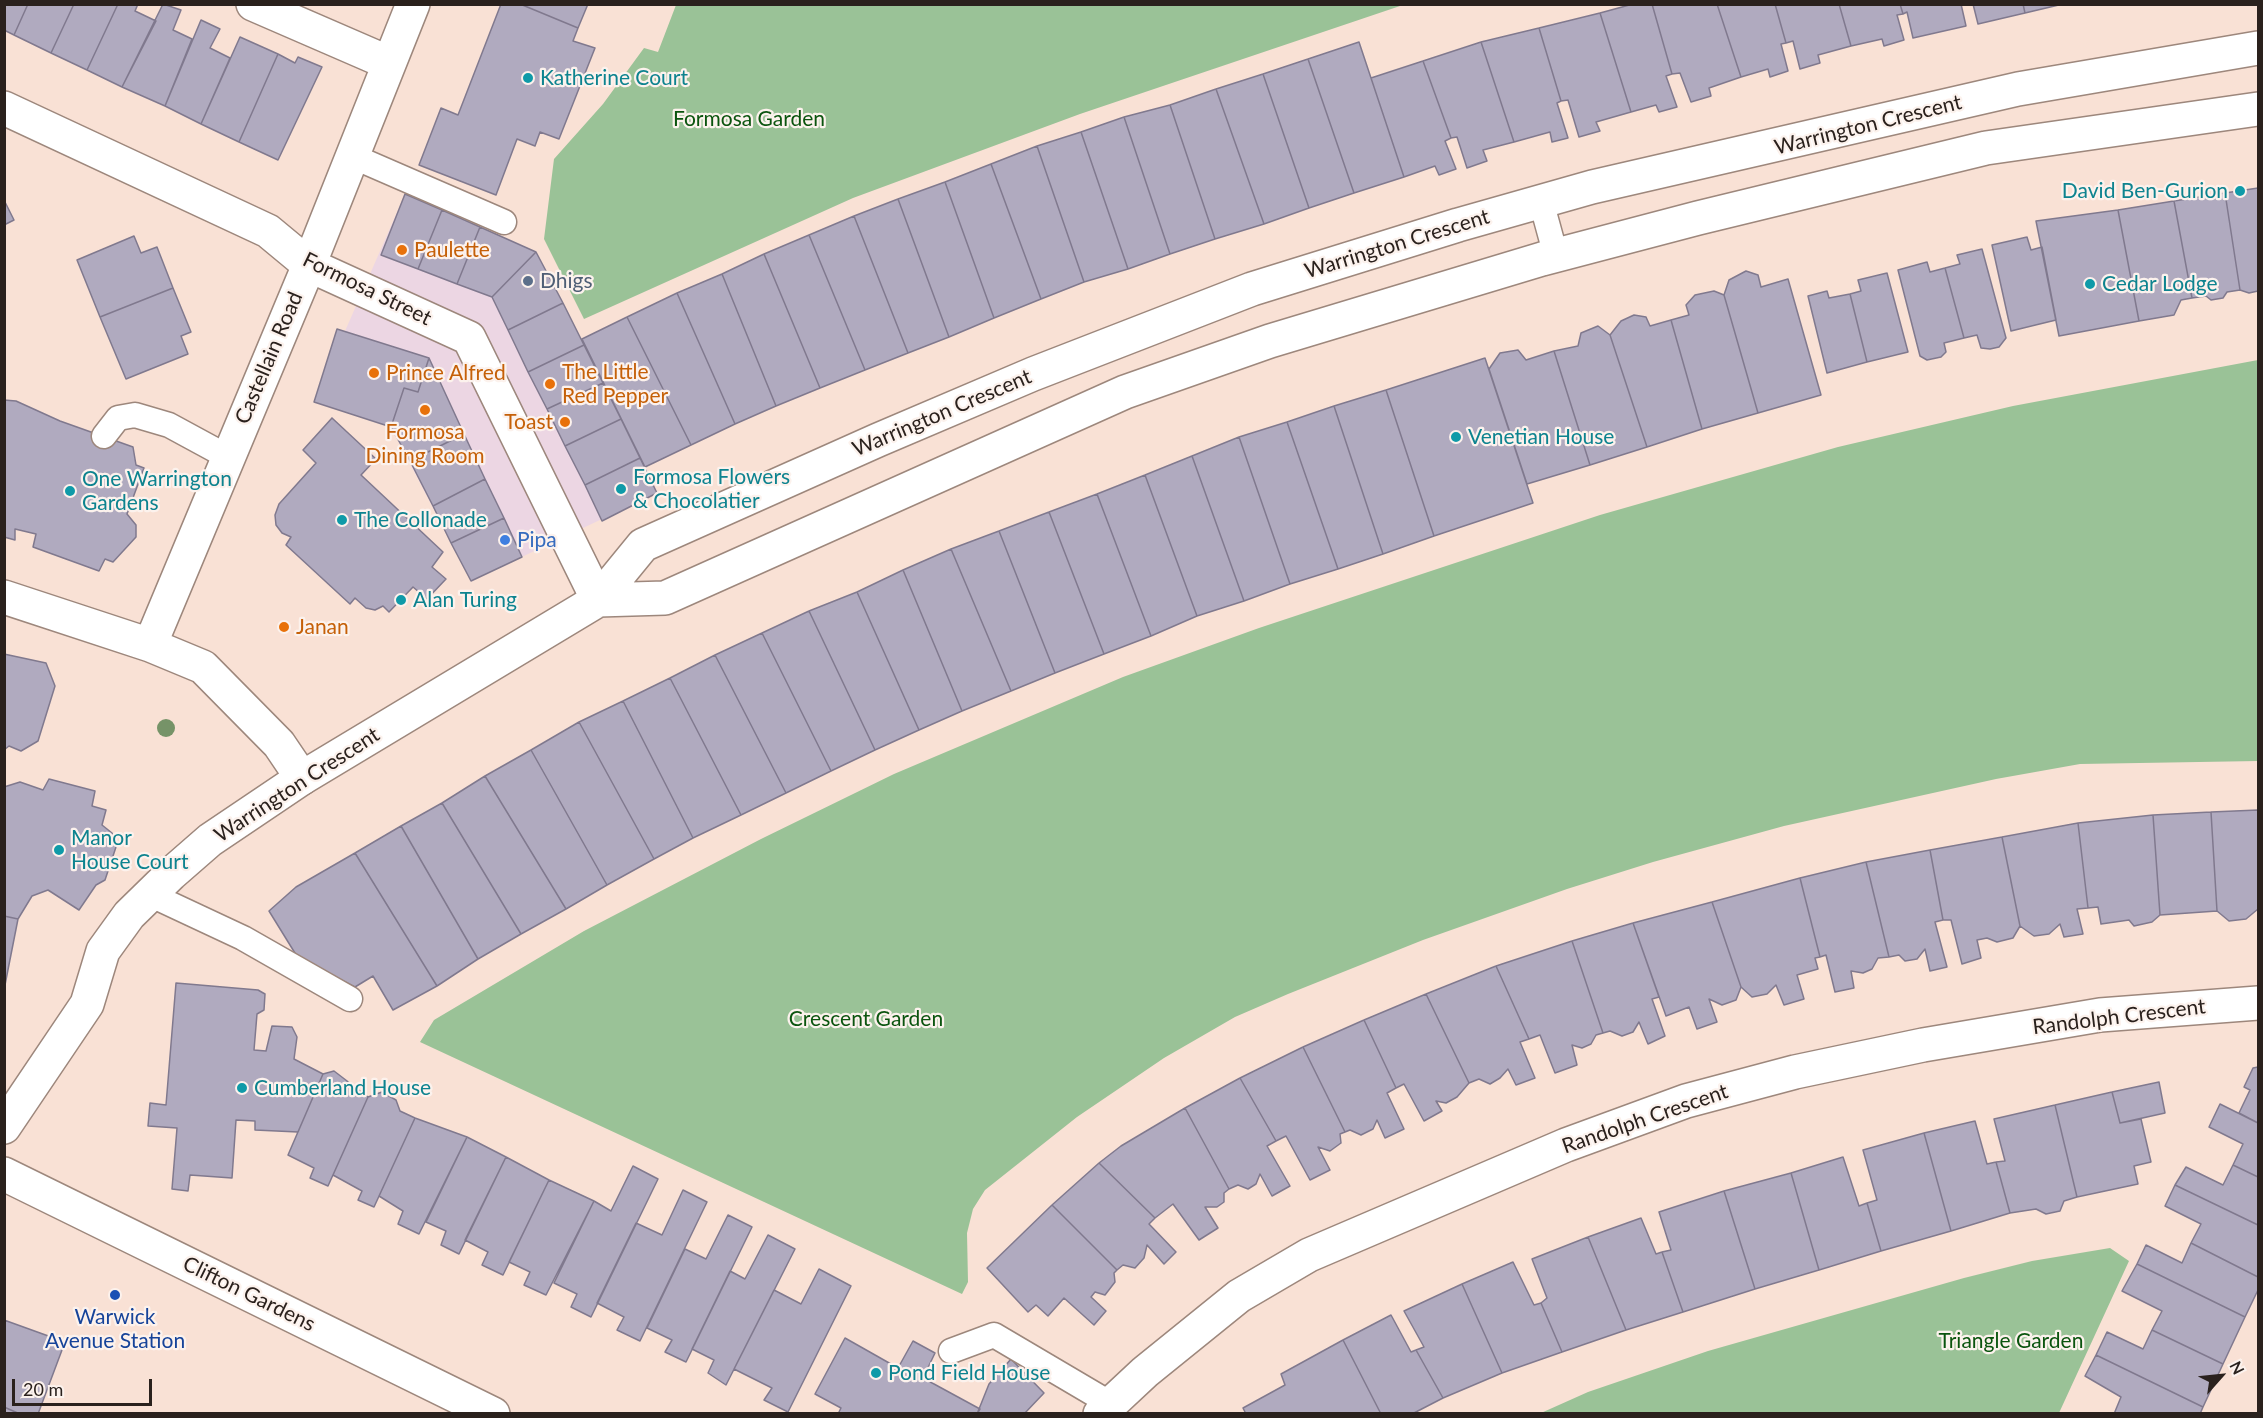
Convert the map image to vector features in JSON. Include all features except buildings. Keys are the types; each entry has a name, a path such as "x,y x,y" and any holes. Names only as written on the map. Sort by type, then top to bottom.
{"street":[{"path":"253,4 389,63"},
{"name":"Castellain Road","path":"150,645 309,265 413,4"},
{"name":"Warrington Crescent","path":"4,1127 87,1004 103,951 149,894 210,840 302,778 598,600 643,545 1033,374 1252,288 1592,187 2018,89 2259,48"},
{"name":"Formosa Street","path":"4,108 268,231 309,265 469,338 598,600"},
{"name":"Warrington Crescent","path":"598,600 665,598 1125,392 1270,342 1556,256 1698,218 1986,148 2259,109"},
{"path":"4,597 150,645 202,667 279,744 302,778"},
{"name":"Randolph Crescent","path":"1106,1409 1145,1372 1239,1296 1310,1255 1566,1145 1686,1101 1795,1072 1923,1045 2100,1015 2259,1003"},
{"name":"Clifton Gardens","path":"4,1174 493,1413"}],"lane":[{"path":"352,156 504,222"},
{"path":"1541,201 1556,256"},
{"path":"104,436 118,418 135,415 168,425 228,457"},
{"path":"149,894 243,938 350,999"},
{"path":"951,1351 994,1335 1106,1409"}],"shaded area":[{"path":"405,194 536,252 657,493 471,581 391,427 314,402"}],"green space":[{"name":"Formosa Garden","path":"676,4 1403,5 1080,114 853,198 584,319 544,239 554,159 603,104 644,48 658,52"},
{"name":"Crescent Garden","path":"2258,360 2258,761 2080,764 1996,779 1784,826 1653,862 1567,889 1423,940 1288,994 1235,1017 1164,1058 1077,1117 985,1190 973,1209 967,1233 968,1282 962,1294 420,1042 434,1020 584,931 761,839 894,774 1123,677 1259,628 1600,515 1838,447 2013,406"},
{"name":"Triangle Garden","path":"2110,1248 2129,1261 2059,1413 1541,1413 1588,1392 1708,1351 1964,1278 2032,1261"}],"place":[{"name":"Katherine Court","path":"528,78"},
{"name":"David Ben-Gurion","path":"2240,191"},
{"name":"Paulette","path":"402,250"},
{"name":"Dhigs","path":"528,281"},
{"name":"Cedar Lodge","path":"2090,284"},
{"name":"Prince Alfred","path":"374,373"},
{"name":"The Little Red Pepper","path":"550,384"},
{"name":"Formosa Dining Room","path":"425,410"},
{"name":"Toast","path":"565,422"},
{"name":"Venetian House","path":"1456,437"},
{"name":"Formosa Flowers & Chocolatier","path":"621,489"},
{"name":"One Warrington Gardens","path":"70,491"},
{"name":"The Collonade","path":"342,520"},
{"name":"Pipa","path":"505,540"},
{"name":"Alan Turing","path":"401,600"},
{"name":"Janan","path":"284,627"},
{"name":"Manor House Court","path":"59,850"},
{"name":"Cumberland House","path":"242,1088"},
{"name":"Warwick Avenue Station","path":"115,1295"},
{"name":"Pond Field House","path":"876,1373"}]}
